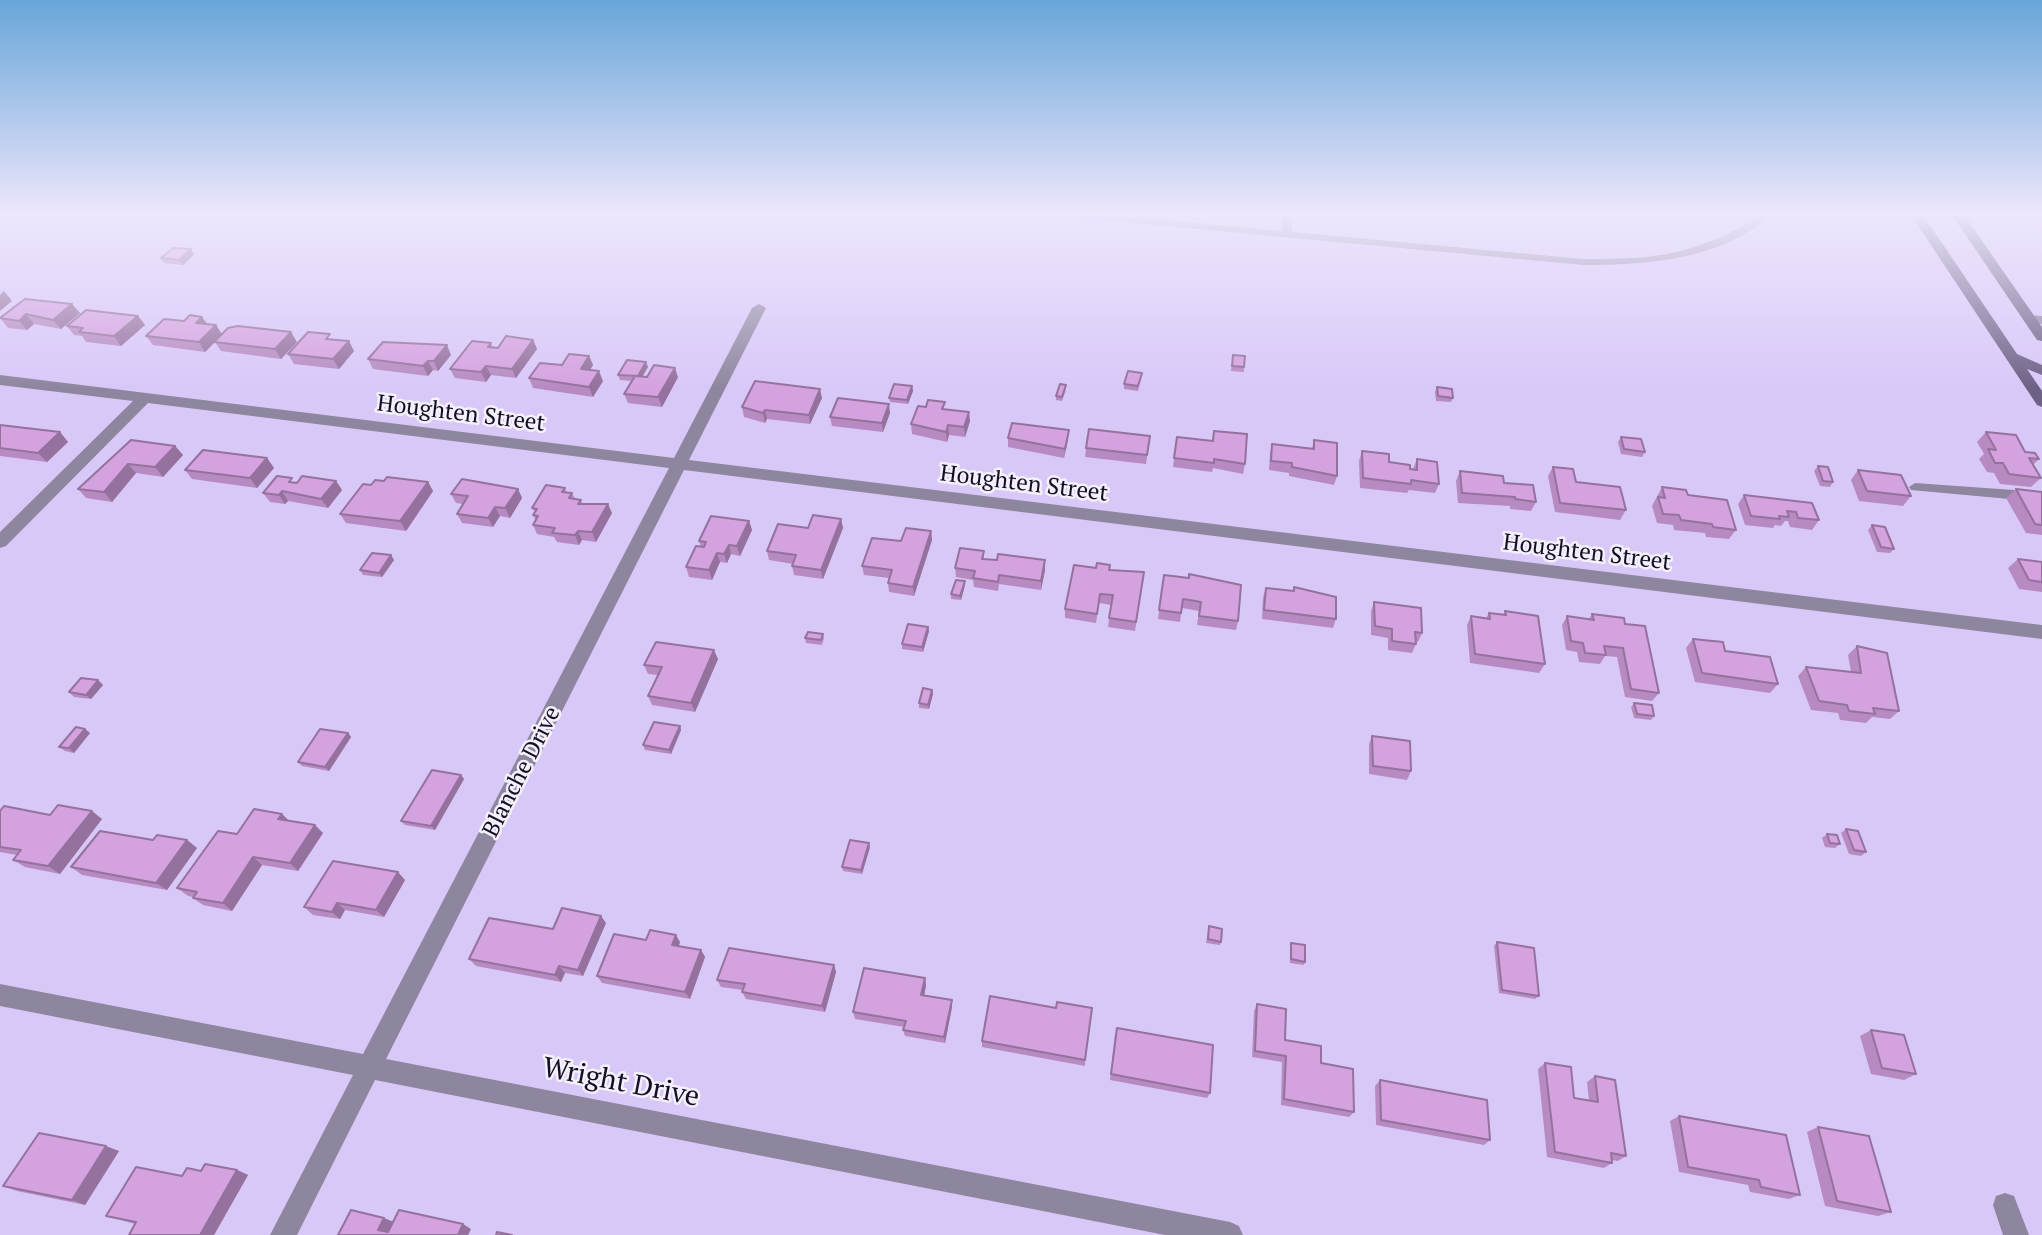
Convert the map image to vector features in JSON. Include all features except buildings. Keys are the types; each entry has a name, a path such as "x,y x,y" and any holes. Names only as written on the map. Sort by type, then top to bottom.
{"main road":[{"path":"1956,273 2042,402"},
{"path":"2001,273 2036,320 2042,337"},
{"path":"2012,356 2042,370"}],"street":[{"name":"Blanche Drive","path":"283,1235 759,308"},
{"name":"Houghten Street","path":"0,380 2042,632"},
{"path":"0,542 145,398"},
{"name":"Wright Drive","path":"0,995 1230,1235"},
{"path":"2005,1205 2015,1235"}],"lane":[{"path":"1916,487 2042,497"}]}
